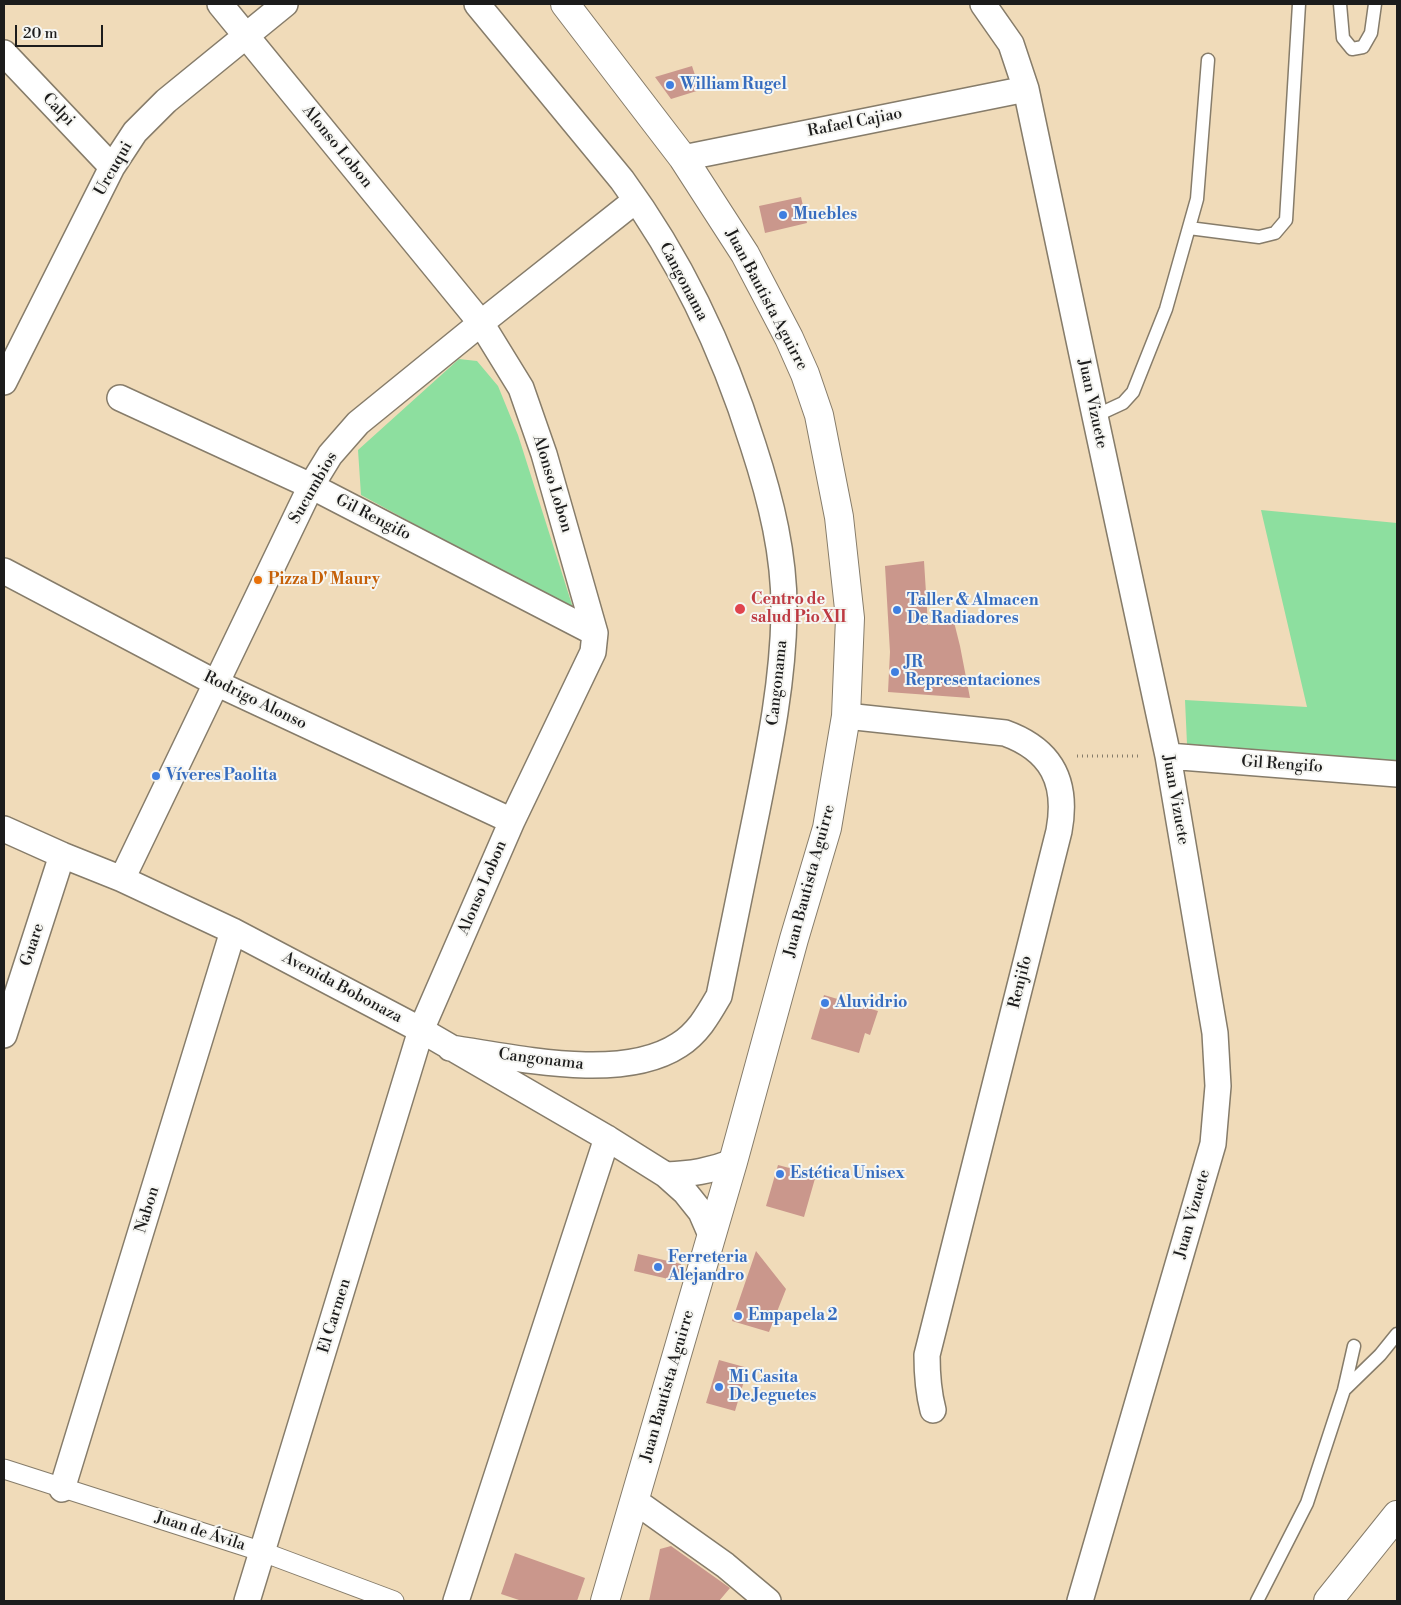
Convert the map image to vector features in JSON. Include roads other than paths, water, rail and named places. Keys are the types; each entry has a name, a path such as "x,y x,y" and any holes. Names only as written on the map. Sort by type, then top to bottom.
{"main road":[{"name":"Juan Bautista Aguirre","path":"564,4 683,158 745,254 789,338 805,374 819,415 839,517 850,618 846,716 827,828 733,1162 605,1601"},
{"path":"1328,1601 1397,1515"}],"street":[{"name":"Alonso Lobon","path":"220,4 480,323 521,388 544,454 596,633 593,652 512,822 421,1030"},
{"name":"Urcuqui","path":"4,382 112,167 136,132 166,101 285,4"},
{"name":"Cangonama","path":"450,1048 568,1065 594,1066 650,1058 678,1045 702,1025 719,996 772,735 781,677 784,613 780,554 767,486 739,399 693,295 622,180 477,4"},
{"name":"Juan Vizuete","path":"983,4 1011,44 1026,89 1094,416 1168,756 1215,1033 1218,1086 1213,1144 1080,1601"},
{"name":"Calpi","path":"4,53 112,167"},
{"name":"Rafael Cajiao","path":"683,158 1026,89"},
{"name":"Sucumbios","path":"122,879 311,486 330,455 358,423 480,323 636,200"},
{"name":"Gil Rengifo","path":"120,398 311,486 596,633"},
{"name":"Rodrigo Alonso","path":"4,570 216,683 512,822"},
{"name":"Renjifo","path":"846,716 1005,733 1031,745 1044,756 1059,783 1062,799 1062,814 927,1355 929,1394 933,1410"},
{"name":"Gil Rengifo","path":"1168,756 1397,774"},
{"name":"Avenida Bobonaza","path":"4,828 62,855 122,879 233,931 421,1030 607,1138 666,1175 685,1192 701,1212 711,1235"},
{"name":"Guare","path":"4,1035 62,855"},
{"name":"Nabon","path":"62,1489 233,931"},
{"name":"El Carmen","path":"247,1601 421,1030"},
{"path":"456,1601 607,1138"},
{"path":"666,1175 712,1170 733,1162"},
{"name":"Juan de Ávila","path":"4,1469 263,1552 394,1601"},
{"path":"635,1501 725,1565 768,1601"}],"lane":[{"path":"1189,228 1259,237 1275,233 1286,220 1299,4"},
{"path":"1340,4 1343,38 1352,49 1363,48 1371,33 1374,4"},
{"path":"1094,416 1123,403 1133,392 1166,308 1197,199 1208,60"},
{"path":"1344,1390 1380,1355 1397,1334"},
{"path":"1257,1601 1307,1503 1344,1390 1354,1346"}],"place":[{"name":"William Rugel","path":"670,85"},
{"name":"Muebles","path":"783,215"},
{"name":"Pizza D' Maury","path":"258,580"},
{"name":"Centro de salud Pio XII","path":"740,609"},
{"name":"Taller & Almacen De Radiadores","path":"897,610"},
{"name":"JR Representaciones","path":"895,672"},
{"name":"Víveres Paolita","path":"156,776"},
{"name":"Aluvidrio","path":"825,1003"},
{"name":"Estética Unisex","path":"780,1174"},
{"name":"Ferreteria Alejandro","path":"658,1267"},
{"name":"Empapela 2","path":"738,1316"},
{"name":"Mi Casita De Jeguetes","path":"719,1387"}]}
